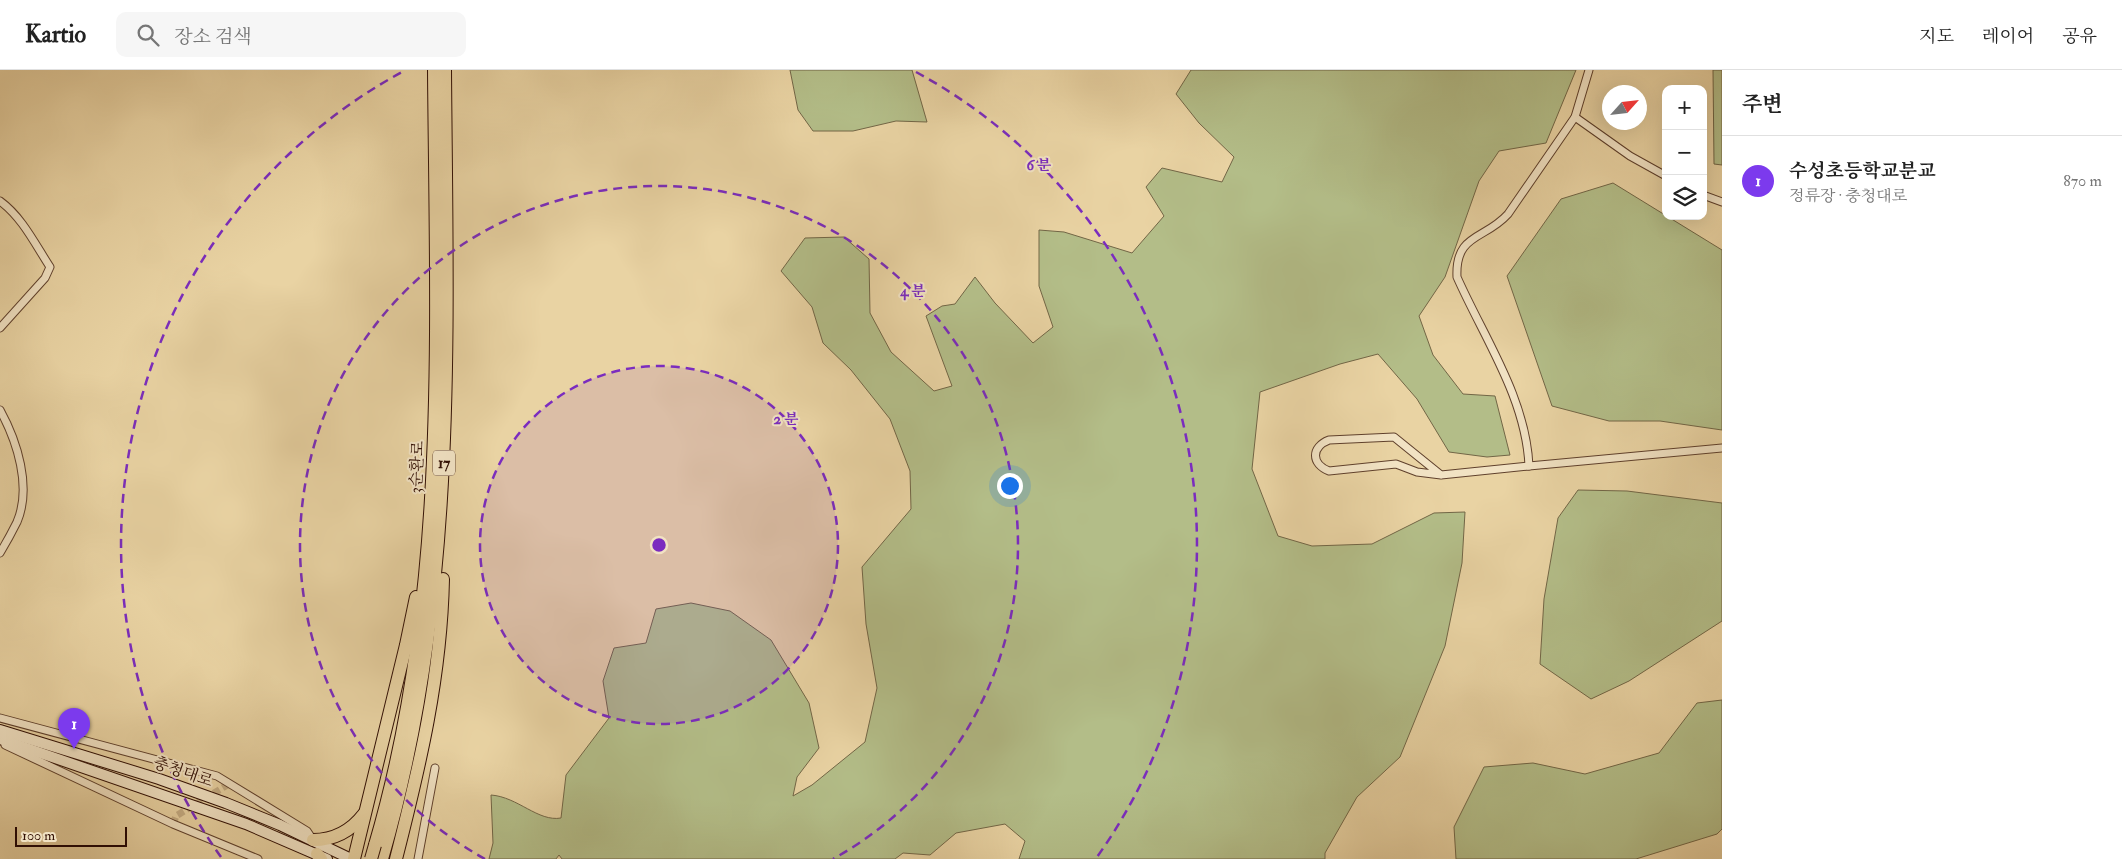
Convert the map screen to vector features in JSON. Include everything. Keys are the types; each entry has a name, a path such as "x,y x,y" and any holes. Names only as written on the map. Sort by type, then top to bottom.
{"highway":[{"name":"3순환로","path":"379,853 413,673 421,617 432,496 436,386 434,70"},
{"name":"3순환로","path":"371,859 379,853 406,762 425,660 438,556 444,461 445,70"},
{"path":"398,856 419,769 437,673 442,607 444,461"},
{"path":"379,853 354,856 412,621 432,496"},
{"path":"313,840 330,838 341,834 352,828 364,814"}],"main road":[{"name":"충청대로","path":"0,730 159,779 226,803 354,856"},
{"name":"충청대로","path":"0,740 246,824 322,857"}],"street":[{"path":"1529,466 1524,431 1517,404 1457,277 1458,254 1466,245 1503,220 1508,214 1575,117 1589,70"},
{"path":"1575,117 1630,156 1664,175"},
{"path":"1707,196 1722,202"},
{"path":"0,201 21,222 50,267 45,278 0,328"},
{"path":"0,410 12,432 22,477 22,501 17,521 0,553"},
{"path":"1441,475 1394,437 1329,440 1320,443 1314,452 1315,460 1321,468 1329,471 1396,464 1418,472 1441,475 1722,448"},
{"path":"0,718 216,776 307,831 313,840"},
{"path":"0,740 47,766 173,824 258,859"},
{"path":"418,859 435,768"}],"green space":[{"path":"790,70 912,70 927,122 896,121 853,131 813,131 798,110"},
{"path":"1191,70 1576,70 1546,143 1499,151 1479,181 1445,277 1419,316 1433,355 1463,394 1495,396 1510,455 1487,457 1449,452 1417,399 1378,354 1340,364 1260,392 1252,469 1278,536 1312,546 1372,544 1434,513 1465,512 1462,563 1445,646 1400,757 1357,797 1325,853 1325,859 1019,859 1025,841 1005,824 956,833 930,855 903,853 895,859 562,859 559,855 556,859 489,859 493,843 491,795 510,800 544,816 561,818 566,775 609,718 603,681 614,648 646,643 656,609 691,603 730,611 771,640 809,703 819,748 797,777 793,796 812,785 865,742 877,688 866,624 862,567 911,509 910,471 890,419 851,370 823,343 812,307 781,271 805,238 844,237 869,259 870,313 891,352 934,391 952,386 926,316 942,306 955,304 975,277 995,303 1033,343 1053,327 1039,286 1039,230 1064,232 1132,253 1164,216 1146,187 1162,168 1222,182 1234,157 1199,123 1176,94"},
{"path":"1713,70 1722,70 1722,165 1714,164"},
{"path":"1613,183 1662,213 1662,220 1673,220 1722,250 1722,430 1660,421 1609,421 1552,406 1507,276 1561,199"},
{"path":"1578,490 1627,491 1722,503 1722,621 1629,681 1591,699 1540,664 1544,599 1558,518"},
{"path":"1722,700 1722,829 1717,834 1636,859 1456,859 1454,827 1484,767 1533,763 1585,774 1659,753 1697,703"}],"tunnel":[{"path":"173,824 176,816 229,784"}],"place":[{"name":"수성초등학교분교","path":"74,749"}]}
